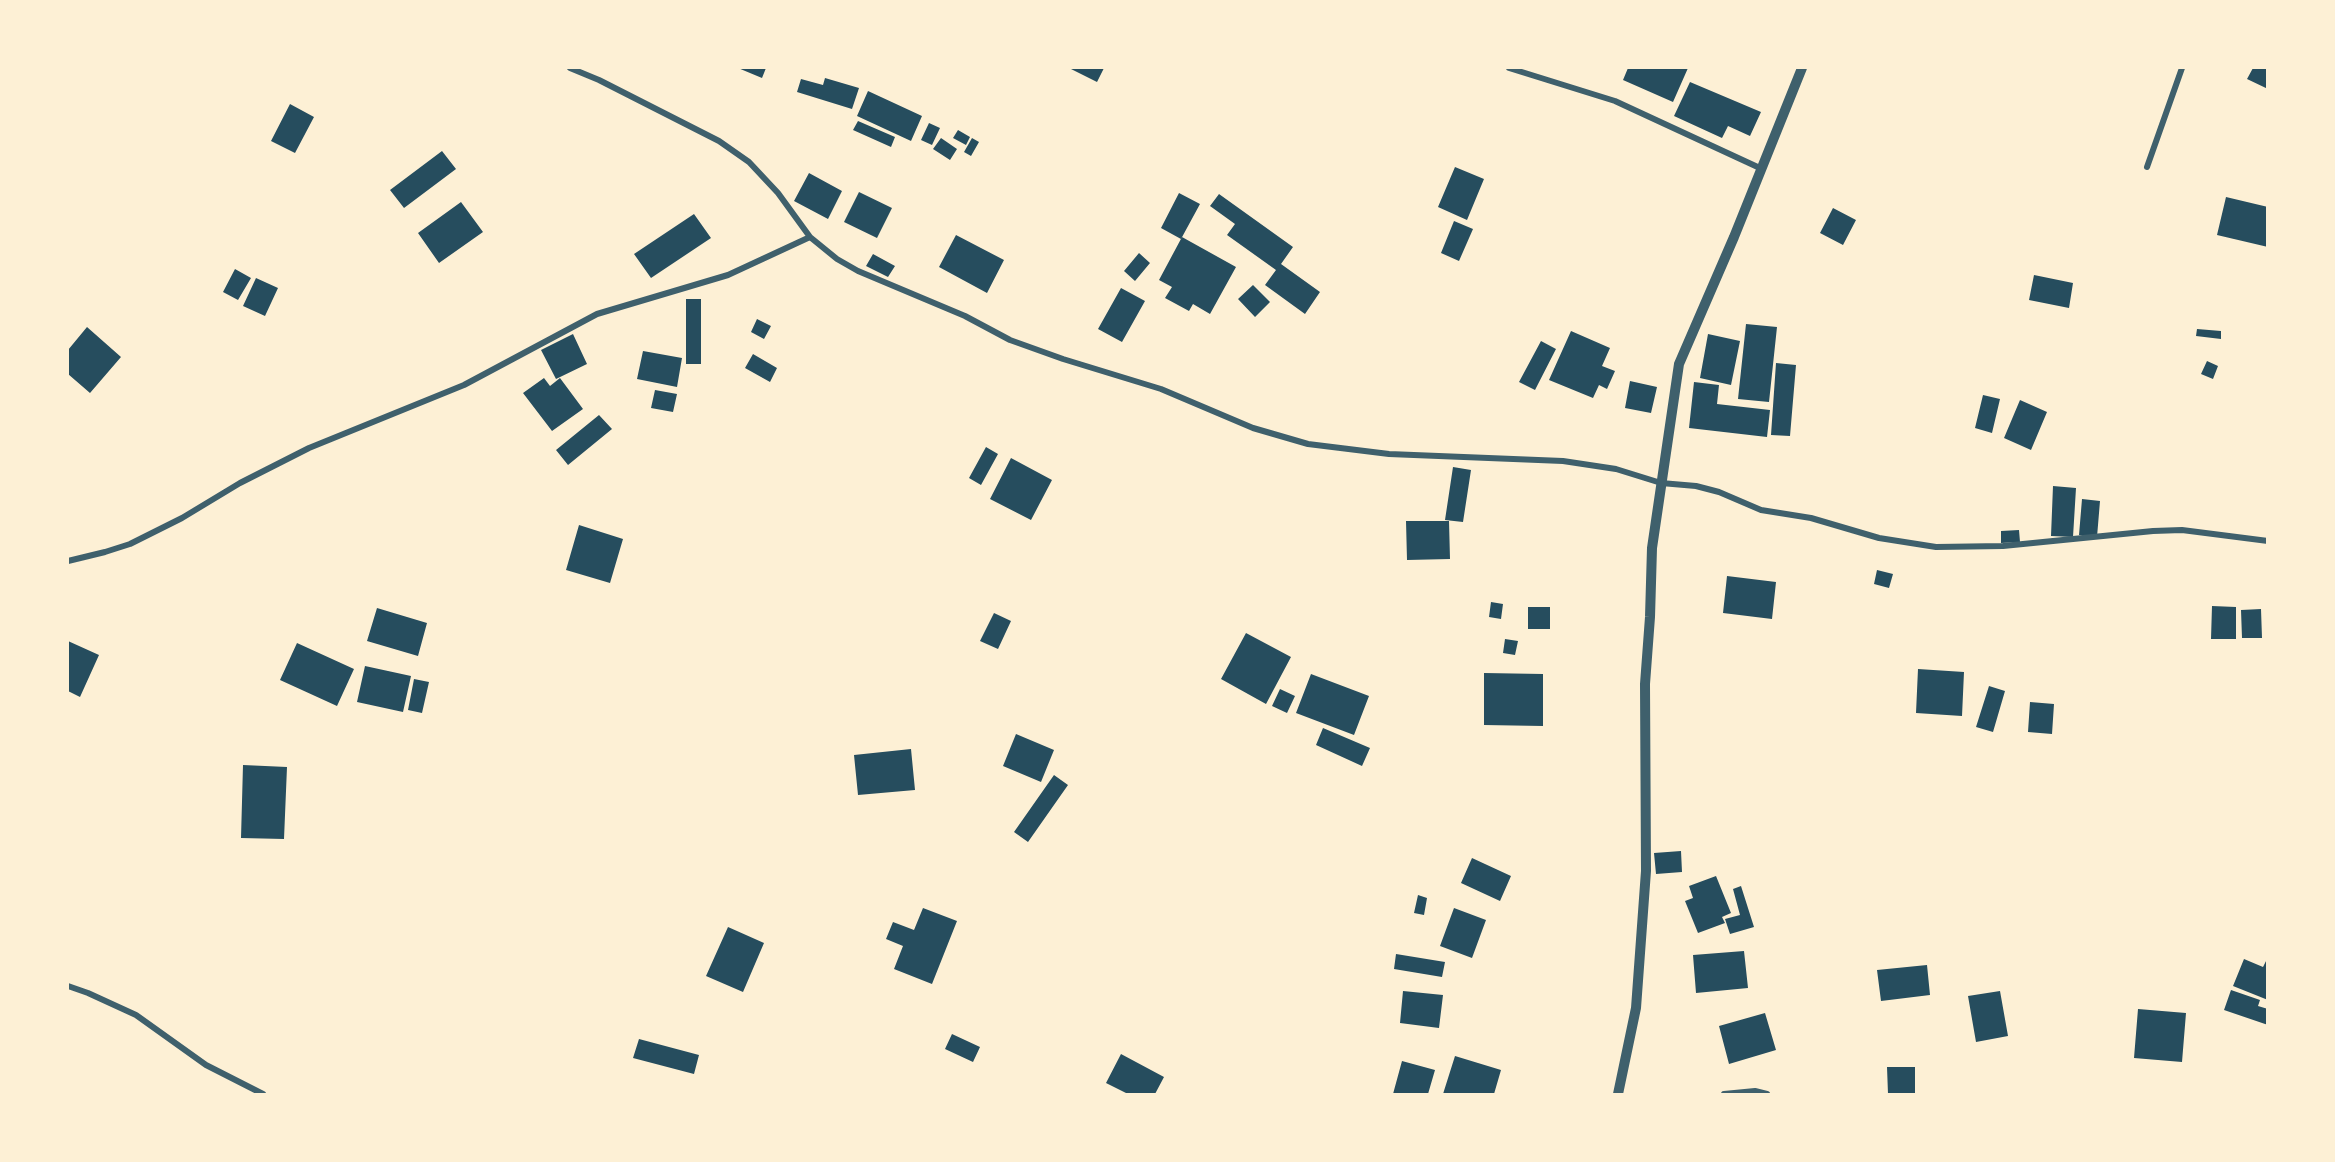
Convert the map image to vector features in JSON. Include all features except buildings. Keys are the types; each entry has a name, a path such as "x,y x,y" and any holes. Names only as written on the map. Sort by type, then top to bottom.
{"street":[{"path":"570,68 599,80 719,141 749,162 778,193 810,237 837,259 858,271 965,316 1010,340 1161,389 1253,428 1297,441 1389,454 1563,461 1616,469 1660,483 1696,486 1719,492 1761,510 1811,518 1879,538 1936,547 2003,546 2172,530 2268,541"},
{"path":"1509,68 1615,102 1762,169"},
{"path":"1618,1095 1636,1008 1646,871 1645,684 1652,548 1679,364 1762,169 1802,68"},
{"path":"2147,167 2182,68"},
{"path":"68,561 130,544 309,448 464,384 597,314 728,275 810,237"},
{"path":"68,986 136,1015 206,1065 263,1095"},
{"path":"1724,1095 1755,1090 1767,1095"}]}
